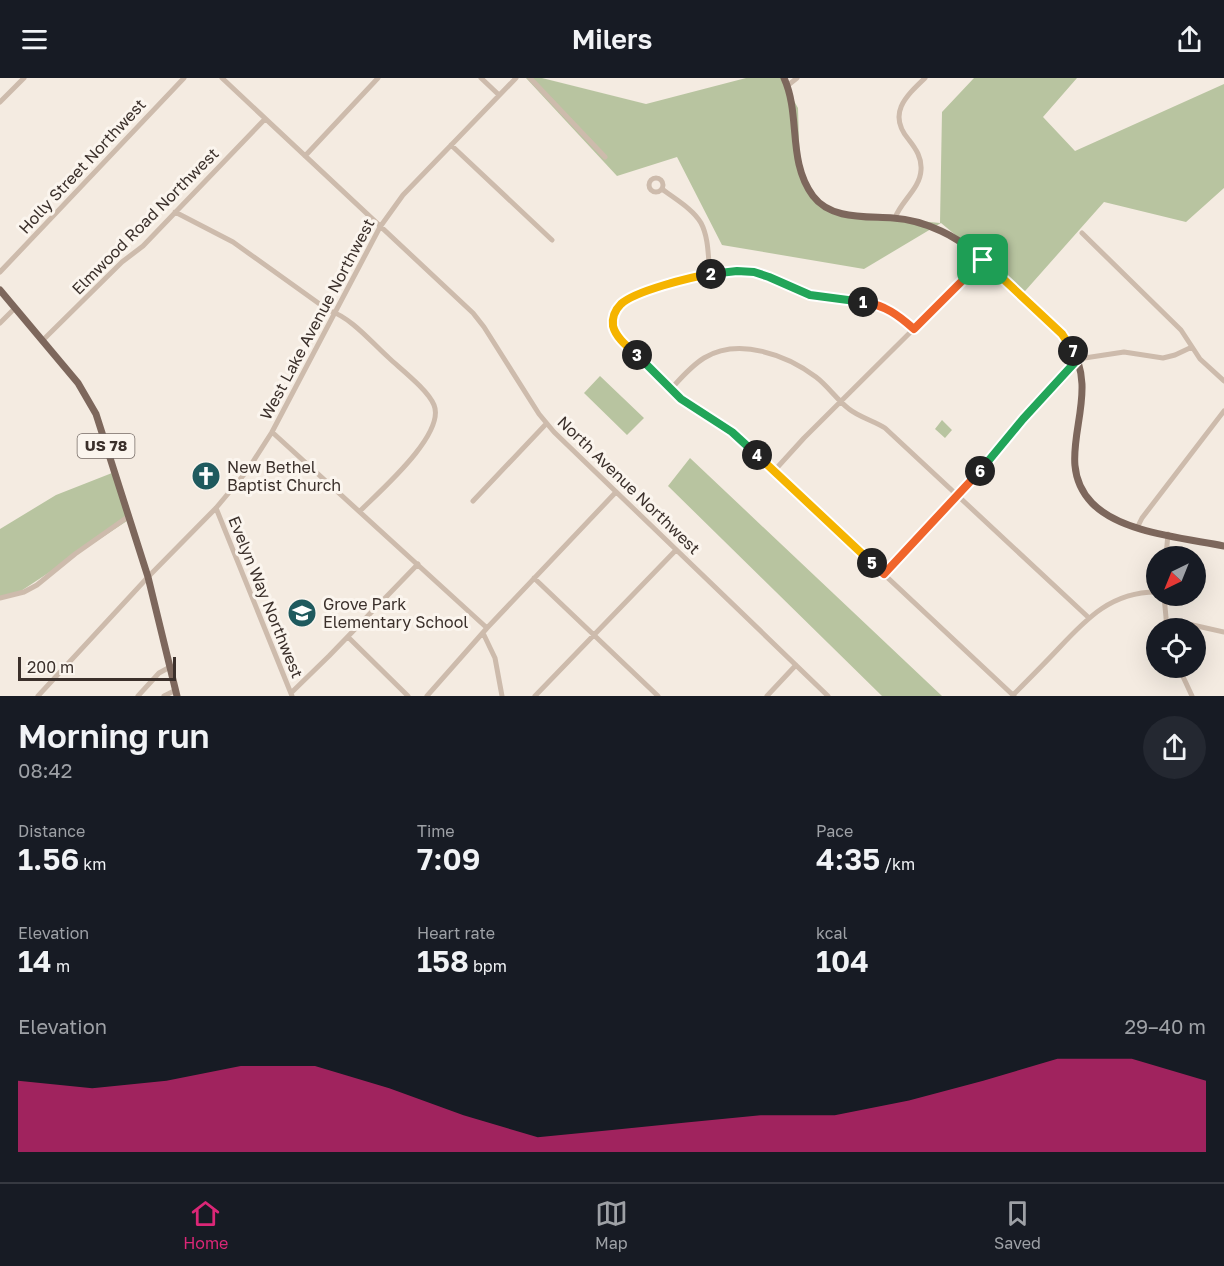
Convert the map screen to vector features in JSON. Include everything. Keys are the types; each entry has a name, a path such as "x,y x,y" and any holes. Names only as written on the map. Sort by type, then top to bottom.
{"main road":[{"path":"784,78 788,86 798,162 806,185 813,196 826,207 842,214 919,222 942,231 983,260 1062,334 1078,359 1083,376 1084,390 1074,452 1078,480 1088,498 1114,520 1137,528 1224,546"},
{"name":"US 78","path":"0,290 88,397 96,414 148,577 177,693"}],"street":[{"path":"0,102 24,78"},
{"name":"Holly Street Northwest","path":"0,272 183,78"},
{"name":"North Avenue Northwest","path":"222,78 473,313 546,424 828,696"},
{"path":"305,156 378,78"},
{"path":"481,78 499,95"},
{"name":"West Lake Avenue Northwest","path":"38,696 148,577 216,508 247,471 272,432 380,226 403,195 516,78"},
{"path":"530,78 604,157"},
{"path":"788,86 797,78"},
{"path":"895,218 899,207 917,185 921,170 918,153 900,126 899,112 903,102 925,78"},
{"path":"0,92 5,97"},
{"name":"Elmwood Road Northwest","path":"42,341 122,262 143,246 265,118"},
{"path":"451,145 552,240"},
{"path":"662,189 689,210 701,224 705,235 710,274"},
{"path":"176,212 233,242 328,310 340,314 428,396 436,412 434,427 422,446 360,511"},
{"path":"1082,233 1181,330 1200,358 1224,381"},
{"path":"774,471 983,260"},
{"path":"914,329 895,313 874,304 810,295 754,272 737,271 679,280 629,299 620,305 615,314 614,326 618,337 671,389 692,407 732,432 1014,696 1088,617 1121,598 1146,594"},
{"path":"0,323 15,308"},
{"path":"884,574 984,467 1023,419 1078,359 1125,352 1163,358 1192,347"},
{"path":"671,389 705,357 725,350 745,348 802,367 819,379 840,402 855,414 885,428 1088,617"},
{"path":"1137,528 1142,518 1224,411"},
{"path":"473,501 546,424"},
{"path":"272,432 418,564 485,630 495,658 502,696"},
{"path":"427,696 485,630 616,492"},
{"name":"Evelyn Way Northwest","path":"216,508 291,695"},
{"path":"0,598 24,592 37,585 75,554 129,516"},
{"path":"1167,546 1168,534"},
{"path":"535,696 676,550"},
{"path":"291,695 418,564"},
{"path":"534,578 655,695"},
{"path":"1206,628 1224,632"},
{"path":"348,637 408,696"},
{"path":"767,696 796,665"},
{"path":"138,696 159,673 170,667"},
{"path":"1184,678 1192,696"},
{"path":"164,696 177,693"}],"green space":[{"path":"526,78 542,78 646,104 746,78 781,78 798,108 800,176 820,205 850,214 940,223 942,112 974,78 1077,78 1043,117 1075,151 1224,84 1224,188 1186,222 1104,202 1018,299 970,247 941,223 864,269 722,245 677,157 617,176"},
{"path":"600,376 644,418 627,435 584,393"},
{"path":"942,420 952,430 945,438 935,429"},
{"path":"690,458 942,696 882,696 668,486"},
{"path":"112,473 130,519 21,591 0,598 0,529 56,495"}],"place":[{"name":"New Bethel Baptist Church","path":"206,476"},
{"name":"Grove Park Elementary School","path":"302,613"}],"route":[{"path":"983,260 1062,334 1078,359 1023,419 984,467 884,574 732,432 681,399 615,332 613,320 615,314 620,305 629,299 694,276 737,271 754,272 810,295 884,307 914,329 983,260"}]}
